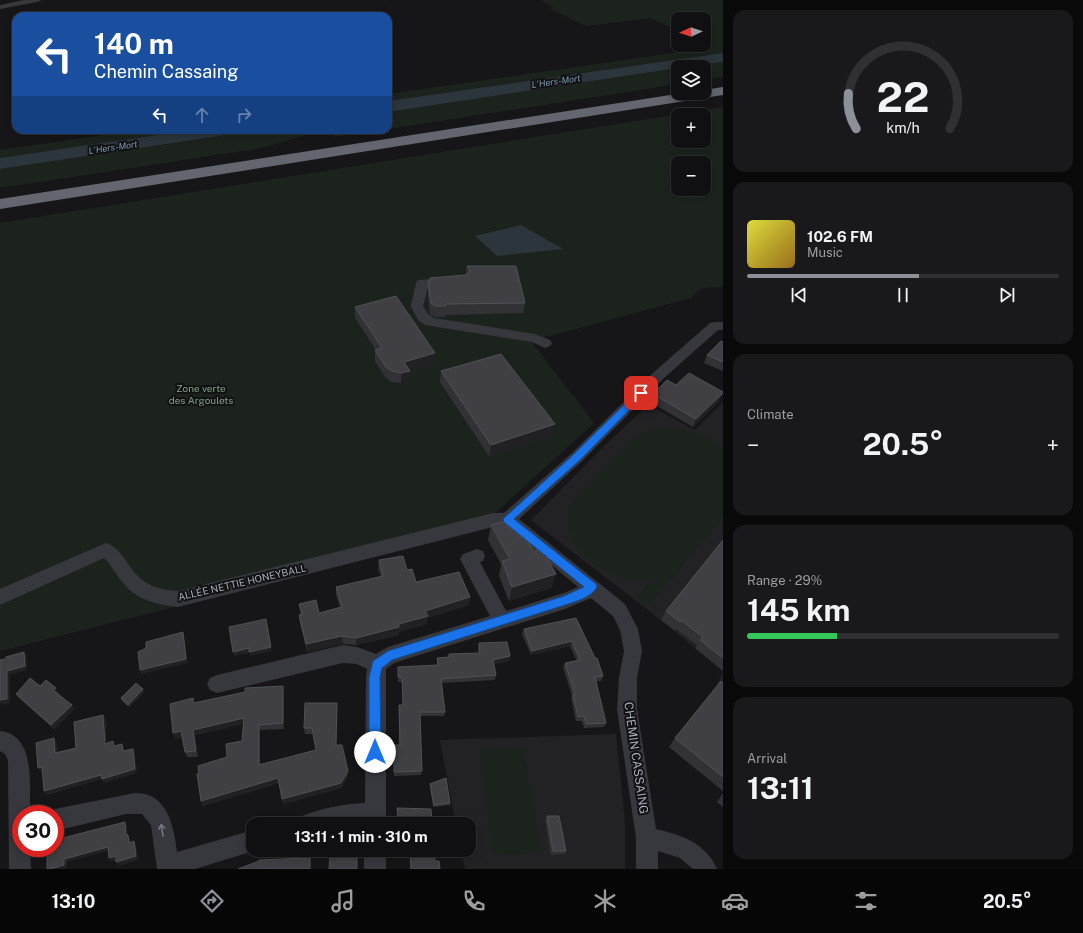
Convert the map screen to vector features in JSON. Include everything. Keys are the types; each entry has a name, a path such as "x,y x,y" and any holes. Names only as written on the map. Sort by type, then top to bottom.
{"highway":[{"path":"711,84 723,82"},
{"path":"392,133 671,90"},
{"path":"0,204 723,91"},
{"path":"0,194 387,134"}],"street":[{"path":"0,6 37,0"},
{"path":"462,281 422,283 417,306 423,317 430,322 535,338 545,343"},
{"path":"508,519 577,457 659,375 715,326 723,326"},
{"name":"CHEMIN CASSAING","path":"508,519 619,610 629,629 633,651 628,678 627,708 647,838 648,869"},
{"name":"ALLÉE NETTIE HONEYBALL","path":"0,597 106,550 119,563 131,580 149,594 162,598 178,599 493,520 508,519"},
{"path":"478,556 469,559 501,620"},
{"path":"376,817 374,677 377,665 388,656 565,601 592,587"},
{"path":"217,684 343,654 363,656 377,665"},
{"path":"0,741 4,741 14,747 18,760 19,805"},
{"path":"64,818 126,804 138,803 148,806 156,812 162,825 168,867 246,843"},
{"path":"335,817 346,814 368,817"},
{"path":"647,838 690,850 702,861 706,869"},
{"path":"20,857 20,869"},
{"path":"375,857 375,869"}],"shaded area":[{"path":"723,402 723,671 661,620 531,520 602,448 648,405 695,430"},
{"path":"723,671 723,791 669,747 715,690"},
{"path":"616,734 625,823 625,869 465,869 462,857 476,857 476,817 455,817 440,740"}],"green space":[{"path":"540,0 723,0 723,53 392,100 392,93 679,52 711,52 711,12 671,12 671,28 651,18 586,26 550,9 553,7"},
{"path":"723,62 723,77 711,79 711,64"},
{"path":"671,69 671,85 392,128 392,111"},
{"name":"Zone verte des Argoulets","path":"723,107 723,287 701,288 691,298 531,341 594,423 493,515 198,601 0,651 0,223 671,115 671,148 711,148 711,109"},
{"path":"112,134 163,134 0,158 0,150"},
{"path":"232,134 309,134 256,149 0,188 0,169"},
{"path":"335,134 354,134 334,137"},
{"path":"659,428 693,432 709,439 723,449 723,517 649,606 636,597 651,580 619,576 592,562 582,554 575,545 567,524 569,512 574,499 631,441 641,433"},
{"path":"524,748 541,853 493,855 479,750"}],"water":[{"path":"723,53 723,62 711,63 711,60 674,60"},
{"name":"L'Hers-Mort","path":"671,60 671,69 392,111 392,100"},
{"name":"L'Hers-Mort","path":"163,134 232,134 0,169 0,158"},
{"path":"521,225 563,249 497,256 475,236"}],"building":[{"path":"467,266 516,266 525,303 445,304 446,306 435,306 431,303 428,284 430,278 466,275 470,271"},
{"path":"396,296 435,353 404,362 410,371 401,373 392,371 386,367 375,350 382,348 355,307"},
{"path":"721,341 723,342 723,362 707,355"},
{"path":"501,354 555,424 491,445 441,371"},
{"path":"689,373 723,392 696,419 653,394 667,380 676,385"},
{"path":"505,521 510,530 515,529 520,537 524,535 534,552 542,549 556,574 512,587 502,561 510,559 491,525"},
{"path":"723,540 723,658 700,640 703,637 681,620 680,622 666,611"},
{"path":"403,556 407,570 412,569 416,582 459,572 470,597 425,611 428,616 399,624 399,627 356,638 342,636 306,644 299,615 302,614 299,604 316,600 319,613 342,607 336,587 383,576 379,560"},
{"path":"576,618 595,658 597,658 603,676 595,677 606,723 586,724 584,716 578,717 573,694 575,694 565,663 580,660 572,641 532,651 524,629"},
{"path":"266,619 271,647 249,652 249,648 233,652 229,627"},
{"path":"183,632 186,659 140,670 138,652 146,648 146,642"},
{"path":"507,642 510,656 493,660 496,675 441,679 445,712 420,712 422,771 394,772 394,745 400,745 399,705 403,705 402,677 398,677 398,667 438,665 437,658 449,657 449,654 480,653 479,643"},
{"path":"24,652 25,666 7,671 7,699 0,700 0,660"},
{"path":"30,678 40,686 46,680 56,688 53,690 72,705 51,725 16,694"},
{"path":"721,681 723,683 723,777 675,738"},
{"path":"136,683 143,689 128,705 121,698"},
{"path":"283,686 283,723 259,725 259,765 316,750 312,728 304,728 305,703 337,703 336,745 342,745 348,771 341,783 282,799 278,778 201,801 197,774 199,773 198,766 227,757 226,744 242,741 244,718 193,730 196,751 185,752 181,731 173,733 170,704 193,698 194,703 245,692 245,688"},
{"path":"103,715 105,744 113,741 114,746 122,744 123,751 133,749 135,769 102,779 101,775 44,791 42,767 38,768 36,743 54,738 55,753 76,748 74,722"},
{"path":"446,778 450,803 434,805 430,784"},
{"path":"397,808 431,809 432,817 398,817"},
{"path":"547,816 559,816 566,851 553,851"},
{"path":"125,822 126,835 128,835 129,843 134,841 136,856 116,862 116,856 109,858 108,847 64,859 64,865 47,869 47,857 64,857 64,838"},
{"path":"330,857 357,857 357,869 329,869"},
{"path":"410,857 435,857 435,861 439,861 440,869 411,869"},
{"path":"310,858 310,869 238,869 259,860"}],"route":[{"path":"375,752 374,677 377,665 388,656 565,601 592,587 508,519 593,442 641,393"}]}
